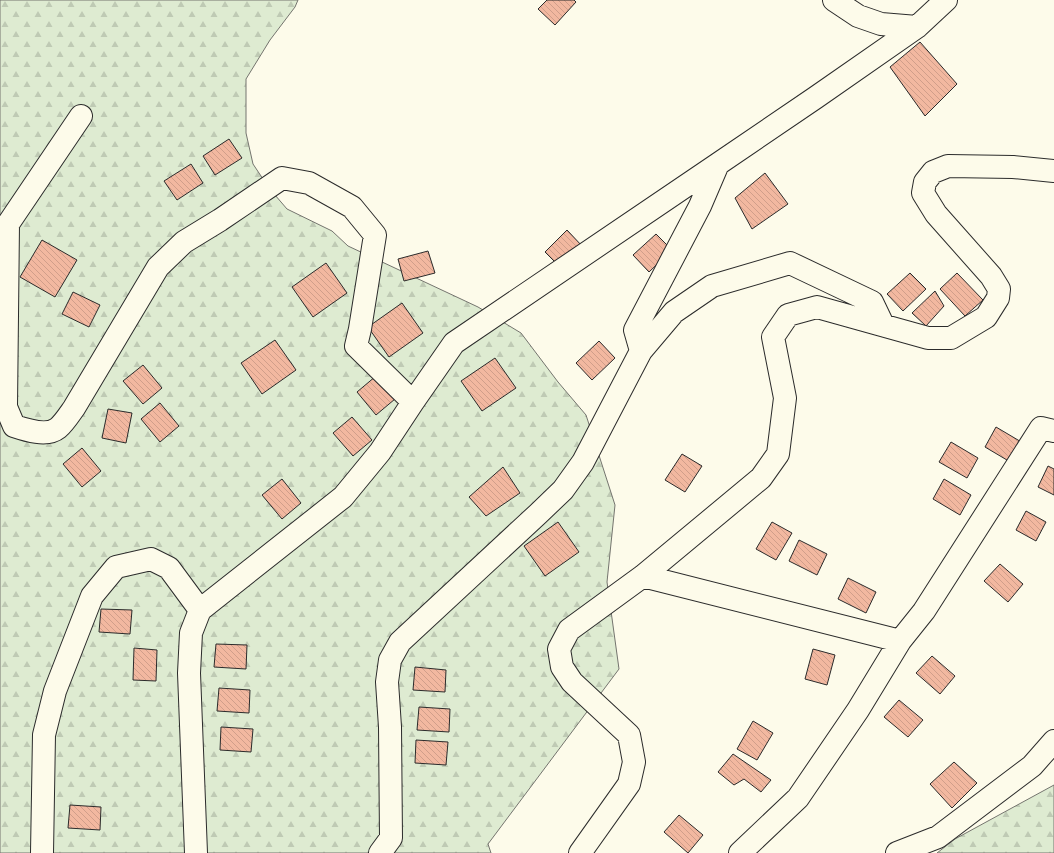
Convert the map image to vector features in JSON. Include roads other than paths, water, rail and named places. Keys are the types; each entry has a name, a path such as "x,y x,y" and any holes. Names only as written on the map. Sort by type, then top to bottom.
{"street":[{"path":"834,0 858,16 881,24 917,27"},
{"path":"196,853 189,673 191,633 200,610 343,497 380,452 454,343 917,27 946,0"},
{"path":"81,116 8,224 6,408 14,426 44,433 57,429 74,408 158,267 184,242 220,220 282,178 309,183 352,207 375,235 356,346 413,402"},
{"path":"642,351 635,330 700,206 718,164"},
{"path":"580,853 629,784 634,762 629,736 572,682 562,667 559,650 569,630 642,576 761,478 778,454 785,398 773,337 788,315 817,308 928,338 952,338 986,317 998,298 999,289 991,276 936,214 923,193 925,182 933,172 948,166 1013,167 1054,171"},
{"path":"380,853 391,838 390,727 387,682 390,660 400,642 563,490 584,462 642,351 674,312 712,286 790,263 872,302 883,325"},
{"path":"740,853 798,798 858,710 900,641 924,612 1041,428 1054,431"},
{"path":"42,853 44,735 55,691 92,596 116,567 151,559 169,568 200,610"},
{"path":"642,576 900,641"},
{"path":"897,853 938,837 1032,766 1054,741"}]}
